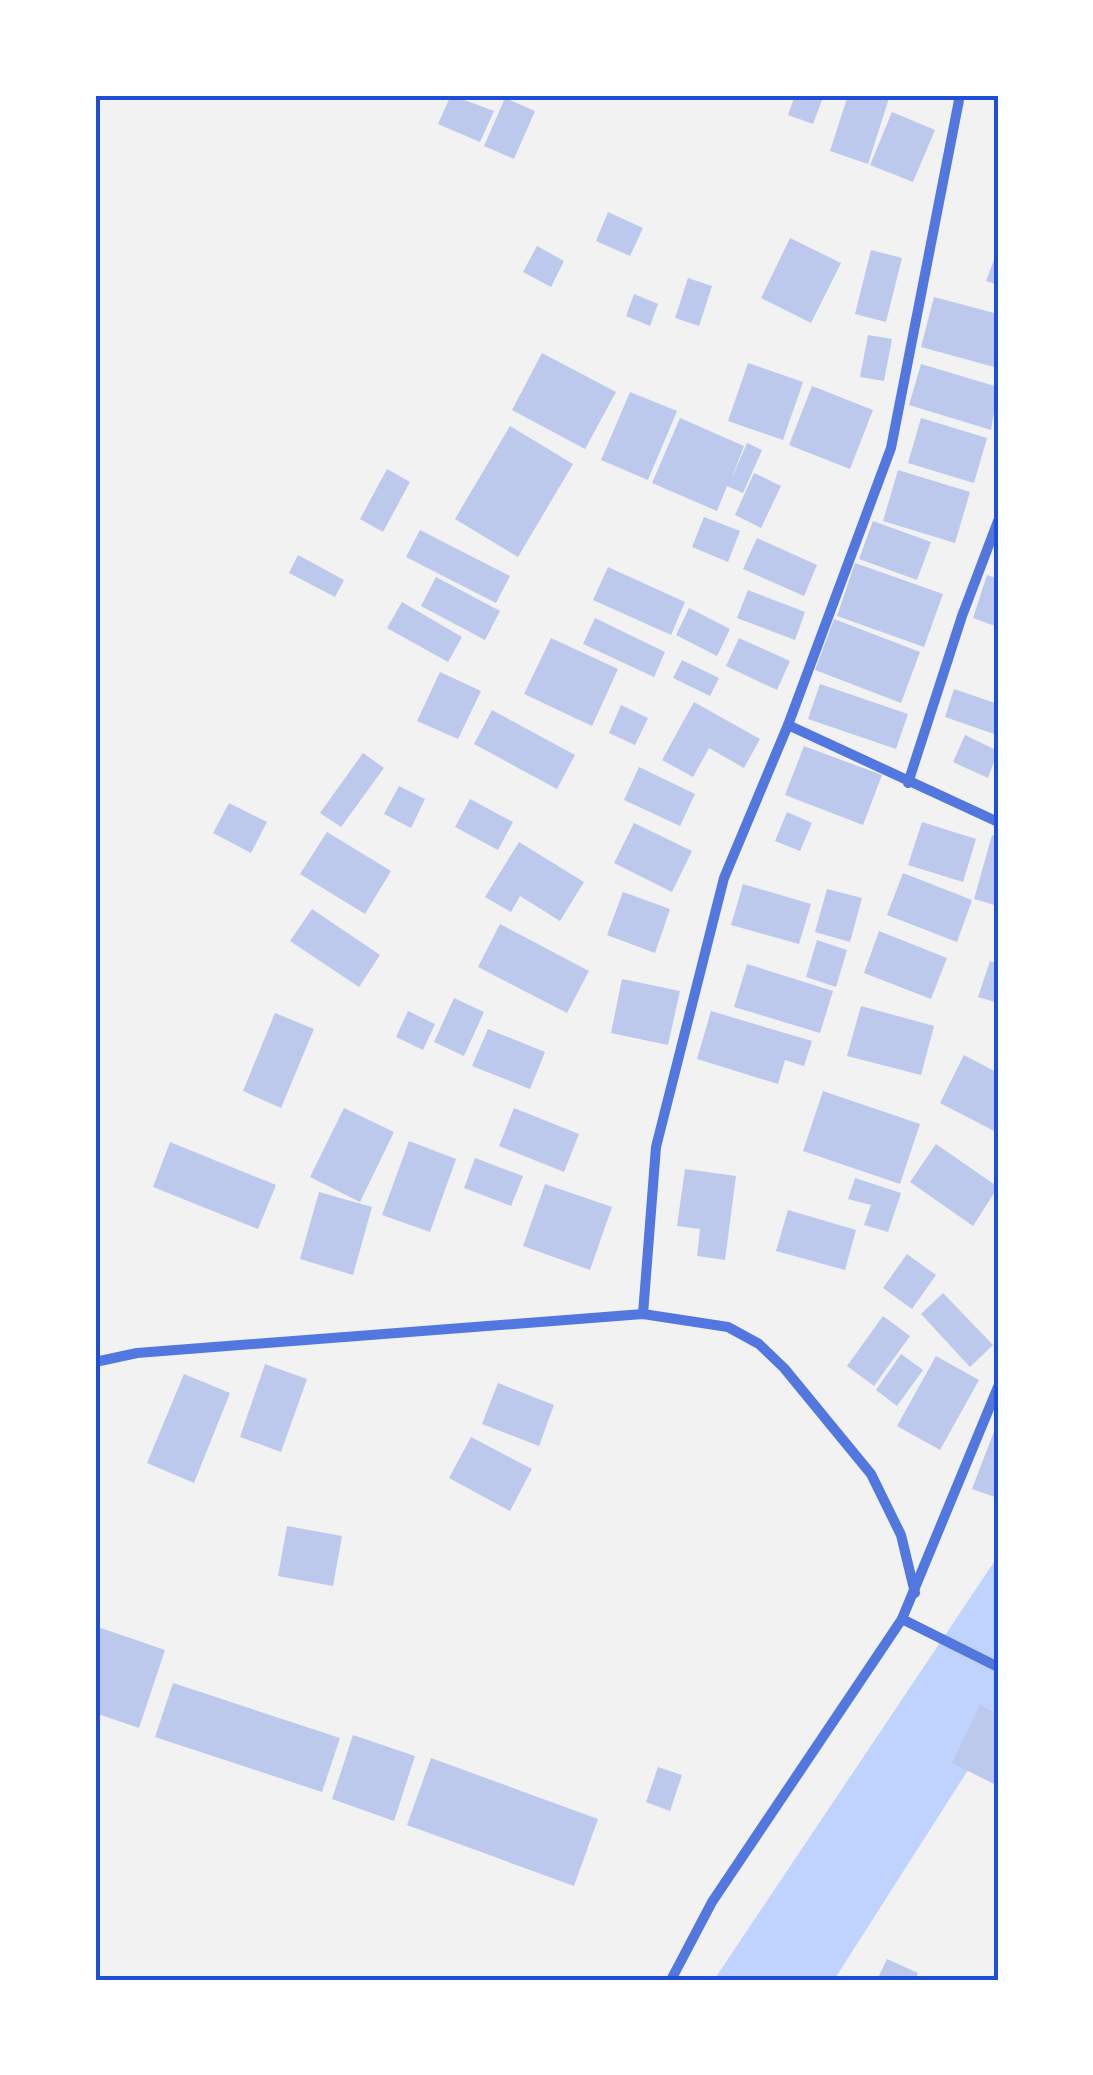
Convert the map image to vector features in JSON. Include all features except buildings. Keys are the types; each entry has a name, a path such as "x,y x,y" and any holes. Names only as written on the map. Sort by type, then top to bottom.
{"street":[{"path":"643,1314 656,1146 724,878 788,725 891,448 960,95"},
{"path":"908,783 962,616 998,521"},
{"path":"788,725 998,822"},
{"path":"95,1362 138,1353 643,1314 728,1327 759,1344 784,1368 871,1474 901,1535 914,1593"},
{"path":"670,1980 712,1902 906,1622 914,1593 998,1387"},
{"path":"906,1622 998,1667"}],"water":[{"path":"998,1556 998,1723 834,1980 714,1980"}]}
